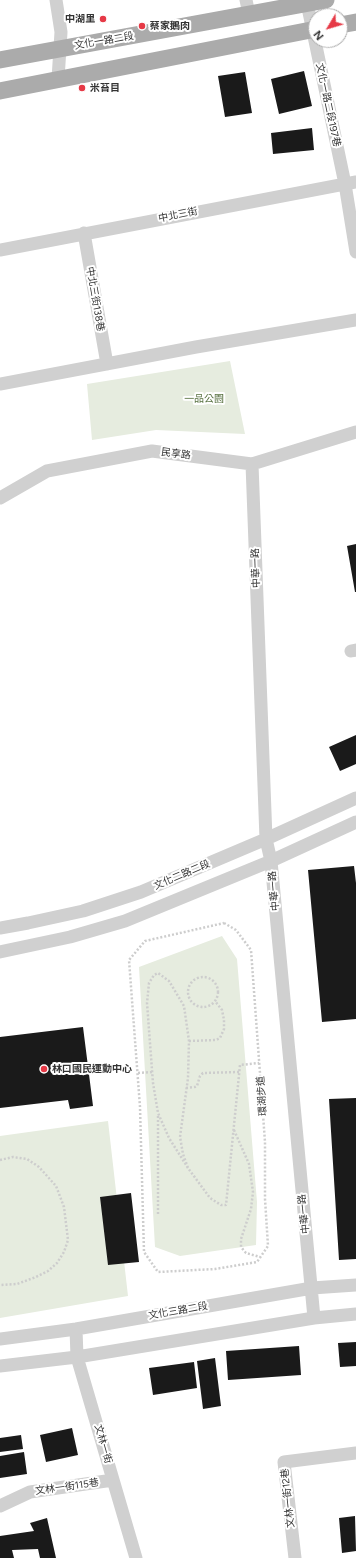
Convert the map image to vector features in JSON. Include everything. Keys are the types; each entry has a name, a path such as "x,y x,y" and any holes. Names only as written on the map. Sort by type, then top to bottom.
{"main road":[{"name":"文化一路二段","path":"0,60 60,49 248,7 307,3 326,0"},
{"path":"0,90 308,30"}],"street":[{"path":"48,0 54,0 61,32 58,79"},
{"name":"文化一路二段197巷","path":"307,3 308,8"},
{"name":"文化一路二段197巷","path":"318,48 350,183 356,252"},
{"name":"中北三街","path":"0,250 350,183"},
{"name":"中北三街138巷","path":"84,233 107,364"},
{"path":"0,384 196,347 356,320"},
{"name":"民享路","path":"0,498 47,471 152,451 252,464 356,432"},
{"name":"中華一路","path":"252,464 266,839 272,862 298,1162 314,1318"},
{"name":"文化二路二段","path":"0,928 28,924 90,909 142,892 266,839 356,798"},
{"name":"文化二路二段","path":"0,952 70,938 125,921 272,862 356,822"},
{"name":"文化三路二段","path":"0,1339 76,1329 312,1288 356,1285"},
{"path":"0,1366 78,1357 314,1318 356,1314"},
{"name":"文林一街","path":"76,1329 78,1357 136,1558"},
{"name":"文林一街12巷","path":"295,1558 284,1462 356,1453"},
{"name":"文林一街115巷","path":"0,1506 30,1492 113,1480"}],"path":[{"name":"環湖步道","path":"224,923 236,930 250,950 259,1063 265,1142 265,1199 268,1246 257,1262 215,1270 158,1272 144,1252 140,1107 129,960 145,941 224,923"},
{"path":"158,1214 158,1113 152,1072 147,1003 149,983 154,975 158,973 169,981 184,1006 189,1041 186,1088 180,1137 183,1154 188,1168"},
{"path":"199,977 213,980 218,990 218,995 215,1001 209,1006 204,1007 195,1004 189,997 188,993 191,983 199,977"},
{"path":"189,1041 216,1040 220,1038 224,1029 224,1020 222,1010 215,1001"},
{"path":"158,1113 169,1138 188,1168 210,1198 220,1205 226,1205 240,1065 259,1063"},
{"path":"138,1073 152,1072"},
{"path":"186,1088 197,1086 203,1072 239,1072"},
{"path":"233,1129 249,1164 253,1192 251,1209 241,1239 241,1247 246,1253 260,1257"},
{"path":"0,1160 13,1157 27,1159 39,1167 56,1186 64,1208 68,1240 64,1252 57,1264 48,1271 17,1284 0,1285"}],"green space":[{"name":"一品公園","path":"230,361 245,434 156,430 92,440 87,384"},
{"path":"222,936 237,959 257,1202 256,1245 180,1256 155,1247 139,967"},
{"path":"108,1121 128,1296 0,1318 0,1136"}],"building":[{"path":"304,71 312,106 279,114 271,79"},
{"path":"245,72 252,113 225,117 218,76"},
{"path":"312,128 314,150 273,154 271,133"},
{"path":"356,544 356,592 355,592 347,546"},
{"path":"356,735 356,764 340,771 329,747"},
{"path":"354,866 356,883 356,1019 322,1022 308,870"},
{"name":"林口國民運動中心","path":"83,1027 93,1106 70,1109 68,1100 0,1108 0,1037"},
{"path":"356,1098 356,1259 339,1260 329,1099"},
{"path":"131,1193 139,1262 108,1265 100,1197"},
{"path":"356,1342 356,1366 340,1367 338,1343"},
{"path":"299,1346 301,1375 228,1380 226,1351"},
{"path":"215,1358 221,1406 203,1409 197,1361"},
{"path":"194,1362 197,1388 153,1395 149,1368"},
{"path":"72,1428 78,1455 46,1462 40,1435"},
{"path":"21,1435 23,1449 0,1452 0,1438"},
{"path":"24,1452 27,1474 0,1478 0,1456"},
{"path":"355,1516 356,1551 342,1553 339,1518"},
{"path":"47,1518 56,1558 40,1558 38,1549 12,1550 14,1558 0,1558 0,1536 34,1531 30,1523"}],"place":[{"name":"中湖里","path":"103,19"},
{"name":"蔡家鵝肉","path":"142,26"},
{"name":"米苔目","path":"82,88"},
{"name":"林口國民運動中心","path":"44,1069"}]}
